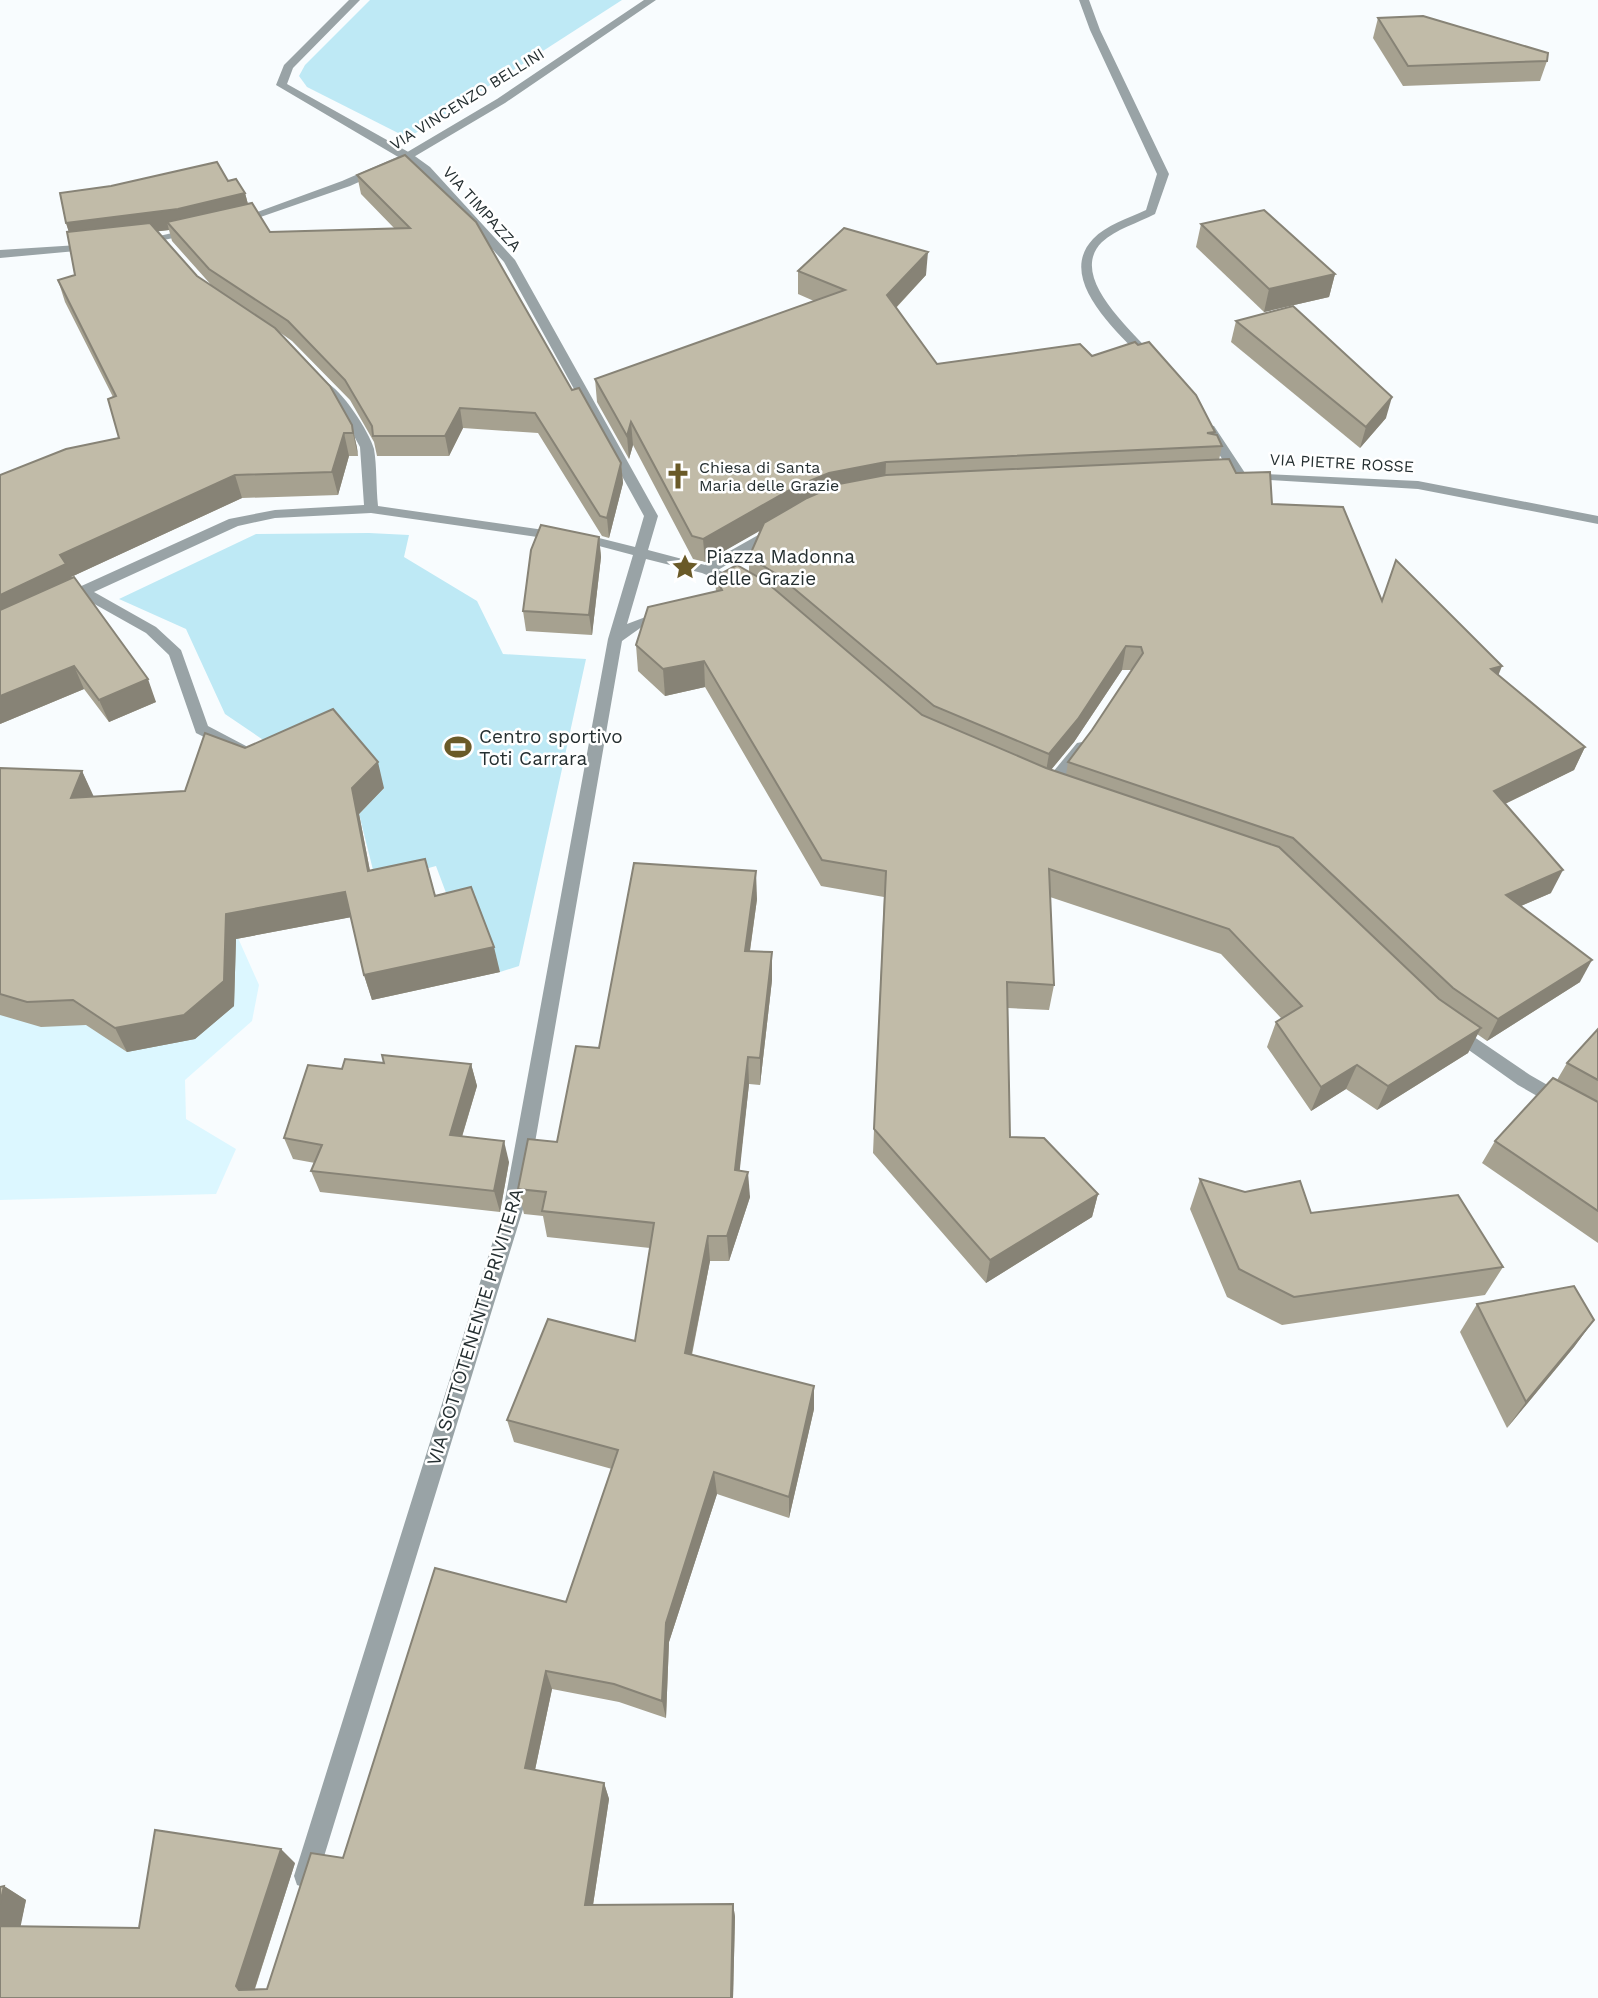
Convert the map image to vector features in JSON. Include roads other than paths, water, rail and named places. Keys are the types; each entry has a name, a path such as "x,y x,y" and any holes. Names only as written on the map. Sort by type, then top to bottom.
{"street":[{"name":"VIA TIMPAZZA","path":"355,0 288,67 281,85 408,156 426,169 509,260 650,516"},
{"name":"VIA VINCENZO BELLINI","path":"223,225 341,187 408,156 651,0"},
{"path":"1084,0 1095,30 1163,174 1151,212 1097,240 1087,257 1087,279 1095,296 1158,368"},
{"path":"126,243 165,243 211,228"},
{"path":"0,254 102,246"},
{"path":"315,376 342,405 367,447 371,509"},
{"name":"VIA PIETRE ROSSE","path":"1203,420 1233,475 1418,485 1598,520"},
{"path":"47,608 234,522 275,514 371,509 599,542 744,577"},
{"name":"VIA SOTTOTENENTE PRIVITERA","path":"301,1892 514,1206 615,639 650,516"},
{"path":"707,570 790,522"},
{"path":"720,594 744,577 757,542"},
{"path":"82,592 151,630 177,653 201,729 245,753"},
{"path":"615,639 638,623 675,611"},
{"path":"1068,794 1043,785 1088,737"},
{"path":"1446,1025 1524,1080 1598,1123"}],"place":[{"name":"Chiesa di Santa Maria delle Grazie","path":"678,476"},
{"name":"Piazza Madonna delle Grazie","path":"685,567"},
{"name":"Centro sportivo Toti Carrara","path":"458,747"}]}
